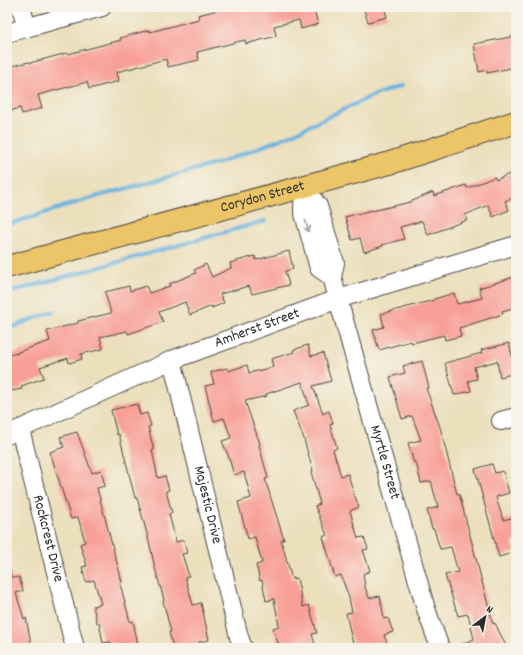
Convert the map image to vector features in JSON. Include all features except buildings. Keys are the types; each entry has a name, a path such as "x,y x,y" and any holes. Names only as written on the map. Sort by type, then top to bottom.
{"main road":[{"name":"Corydon Street","path":"7,267 390,164 516,122"}],"street":[{"path":"21,7 27,28"},
{"path":"7,33 102,7"},
{"name":"Myrtle Street","path":"304,187 303,210 319,268 332,277 426,609 440,648"},
{"name":"Amherst Street","path":"14,432 172,360 338,299 516,244"},
{"name":"Majestic Drive","path":"172,360 239,637 244,648"},
{"name":"Rockcrest Drive","path":"14,432 75,648"}],"waterway":[{"path":"7,225 88,199 219,163 286,137 374,95 401,86"},
{"path":"7,293 265,221"},
{"path":"7,329 54,311"}]}
